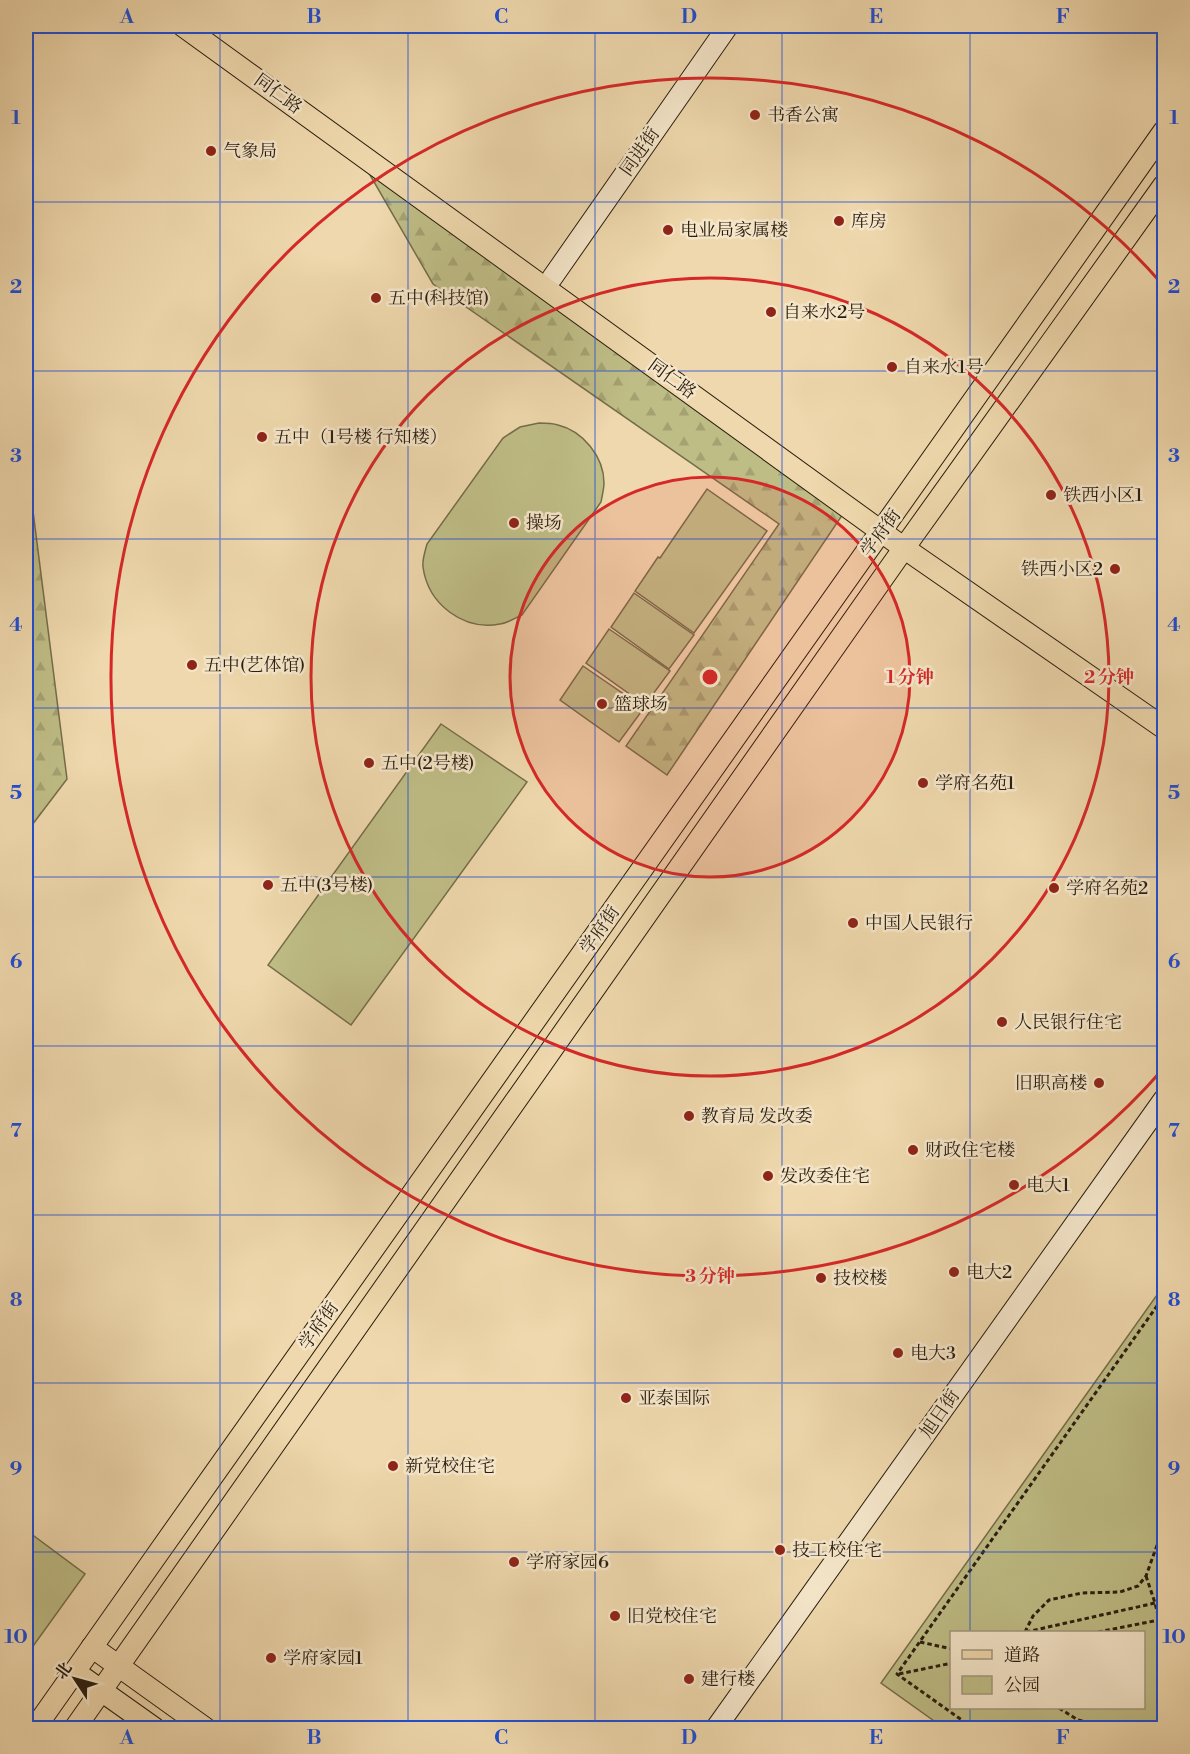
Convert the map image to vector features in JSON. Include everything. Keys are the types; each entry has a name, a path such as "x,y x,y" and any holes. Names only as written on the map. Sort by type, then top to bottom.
{"main road":[{"name":"同仁路","path":"183,26 886,526"},
{"name":"同仁路","path":"201,26 552,279 908,543 1164,728"},
{"name":"同进街","path":"552,279 728,26"},
{"name":"学府街","path":"36,1728 1164,131"},
{"name":"学府街","path":"75,1728 908,543 1164,185"},
{"name":"同仁路","path":"908,543 1164,716"},
{"name":"旭日街","path":"716,1728 1164,1099"},
{"path":"92,1647 205,1728"},
{"path":"75,1672 154,1728"}],"path":[{"path":"897,1674 1164,1296"},
{"path":"1025,1631 1033,1616 1049,1600 1082,1593 1120,1592 1138,1586 1146,1576 1164,1529"},
{"path":"1146,1576 1162,1619 1164,1640"},
{"path":"1029,1631 1164,1601"},
{"path":"1103,1631 1162,1619"},
{"path":"920,1642 950,1649"},
{"path":"897,1674 950,1663"},
{"path":"897,1674 973,1728"},
{"path":"1062,1709 1078,1720 1117,1728"}],"green space":[{"path":"366,168 843,514 667,775 626,746 779,524 433,284"},
{"name":"操场","path":"539,423 567,428 584,439 590,446 603,473 604,485 601,502 522,615 509,622 486,625 461,619 440,603 426,580 423,564 427,544 503,438 520,427"},
{"path":"26,456 67,779 26,833"},
{"path":"707,489 767,531 694,633 635,591"},
{"name":"篮球场","path":"634,593 694,635 669,669 611,627"},
{"name":"篮球场","path":"609,629 670,671 645,705 586,663"},
{"name":"篮球场","path":"583,666 644,708 619,742 560,700"},
{"path":"441,724 527,782 351,1025 268,965"},
{"path":"1164,1285 1164,1728 944,1728 881,1683"},
{"path":"26,1530 85,1574 26,1656"}],"place":[{"name":"书香公寓","path":"755,115"},
{"name":"气象局","path":"211,151"},
{"name":"库房","path":"839,221"},
{"name":"电业局家属楼","path":"668,230"},
{"name":"五中(科技馆)","path":"376,298"},
{"name":"自来水2号","path":"771,312"},
{"name":"自来水1号","path":"892,367"},
{"name":"五中（1号楼 行知楼）","path":"262,437"},
{"name":"铁西小区1","path":"1051,495"},
{"name":"操场","path":"514,523"},
{"name":"铁西小区2","path":"1115,569"},
{"name":"五中(艺体馆)","path":"192,665"},
{"name":"篮球场","path":"602,704"},
{"name":"五中(2号楼)","path":"369,763"},
{"name":"学府名苑1","path":"923,783"},
{"name":"五中(3号楼)","path":"268,885"},
{"name":"学府名苑2","path":"1054,888"},
{"name":"中国人民银行","path":"853,923"},
{"name":"人民银行住宅","path":"1002,1022"},
{"name":"旧职高楼","path":"1099,1083"},
{"name":"教育局 发改委","path":"689,1116"},
{"name":"财政住宅楼","path":"913,1150"},
{"name":"发改委住宅","path":"768,1176"},
{"name":"电大1","path":"1014,1185"},
{"name":"电大2","path":"954,1272"},
{"name":"技校楼","path":"821,1278"},
{"name":"电大3","path":"898,1353"},
{"name":"亚泰国际","path":"626,1398"},
{"name":"新党校住宅","path":"393,1466"},
{"name":"技工校住宅","path":"780,1550"},
{"name":"学府家园6","path":"514,1562"},
{"name":"旧党校住宅","path":"615,1616"},
{"name":"学府家园1","path":"271,1658"},
{"name":"建行楼","path":"689,1679"}]}
